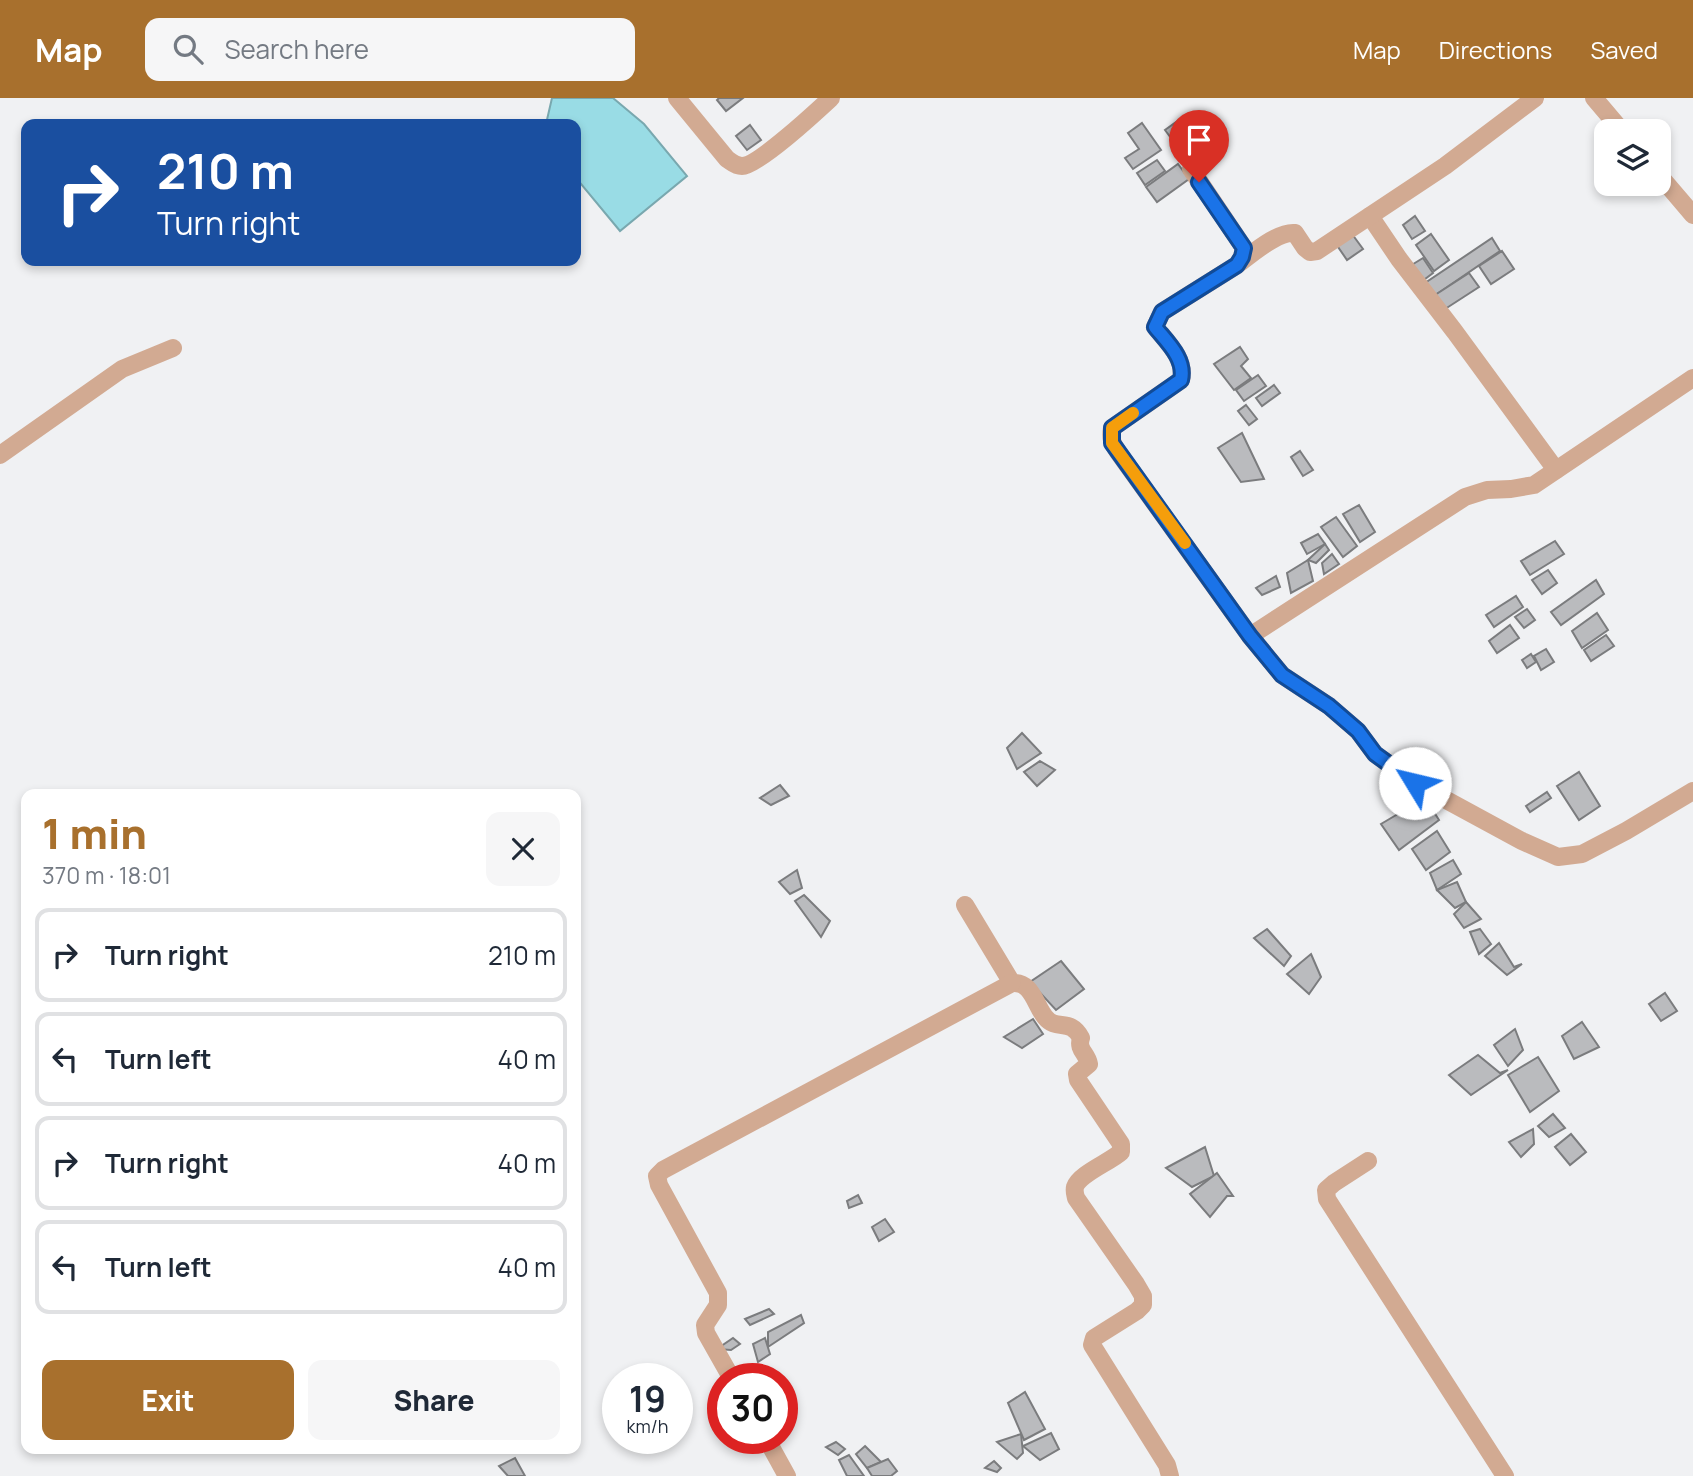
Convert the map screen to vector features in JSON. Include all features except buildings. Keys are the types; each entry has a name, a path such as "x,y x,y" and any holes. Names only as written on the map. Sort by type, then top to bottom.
{"street":[{"path":"677,98 727,159 744,167 775,147 831,98"},
{"path":"1535,98 1445,166 1317,251 1310,252 1295,233 1288,232 1162,312 1155,327 1181,361 1181,380 1112,428 1112,443 1250,636 1282,675 1329,706 1358,731 1375,754 1415,783 1558,858 1582,855 1693,791"},
{"path":"1594,98 1612,119"},
{"path":"1191,169 1244,248 1237,265"},
{"path":"1671,189 1693,215"},
{"path":"1370,216 1556,470"},
{"path":"0,455 122,369 173,348"},
{"path":"1250,636 1465,497 1487,490 1534,485 1693,377"},
{"path":"965,905 1012,983"},
{"path":"723,1363 706,1333 705,1325 718,1305 718,1293 659,1185 657,1176 663,1170 1012,983 1020,982 1050,1022 1072,1026 1077,1031 1081,1038 1080,1050 1089,1064 1077,1074 1078,1080 1121,1144 1121,1152 1086,1175 1076,1184 1074,1191 1076,1198 1136,1284 1143,1296 1143,1305 1094,1338 1092,1345 1167,1465 1170,1476"},
{"path":"1368,1161 1326,1190 1327,1199 1504,1476"},
{"path":"775,1454 787,1476"}],"water":[{"path":"552,98 613,98 644,124 687,176 620,231 581,184 581,119 547,119"}],"slow traffic":[{"path":"1133,413 1112,428 1112,443 1185,543"}],"route":[{"path":"1199,182 1244,248 1242,257 1237,265 1162,312 1155,327 1181,361 1181,380 1112,428 1112,443 1250,636 1282,675 1329,706 1358,731 1375,754 1415,783"}]}
